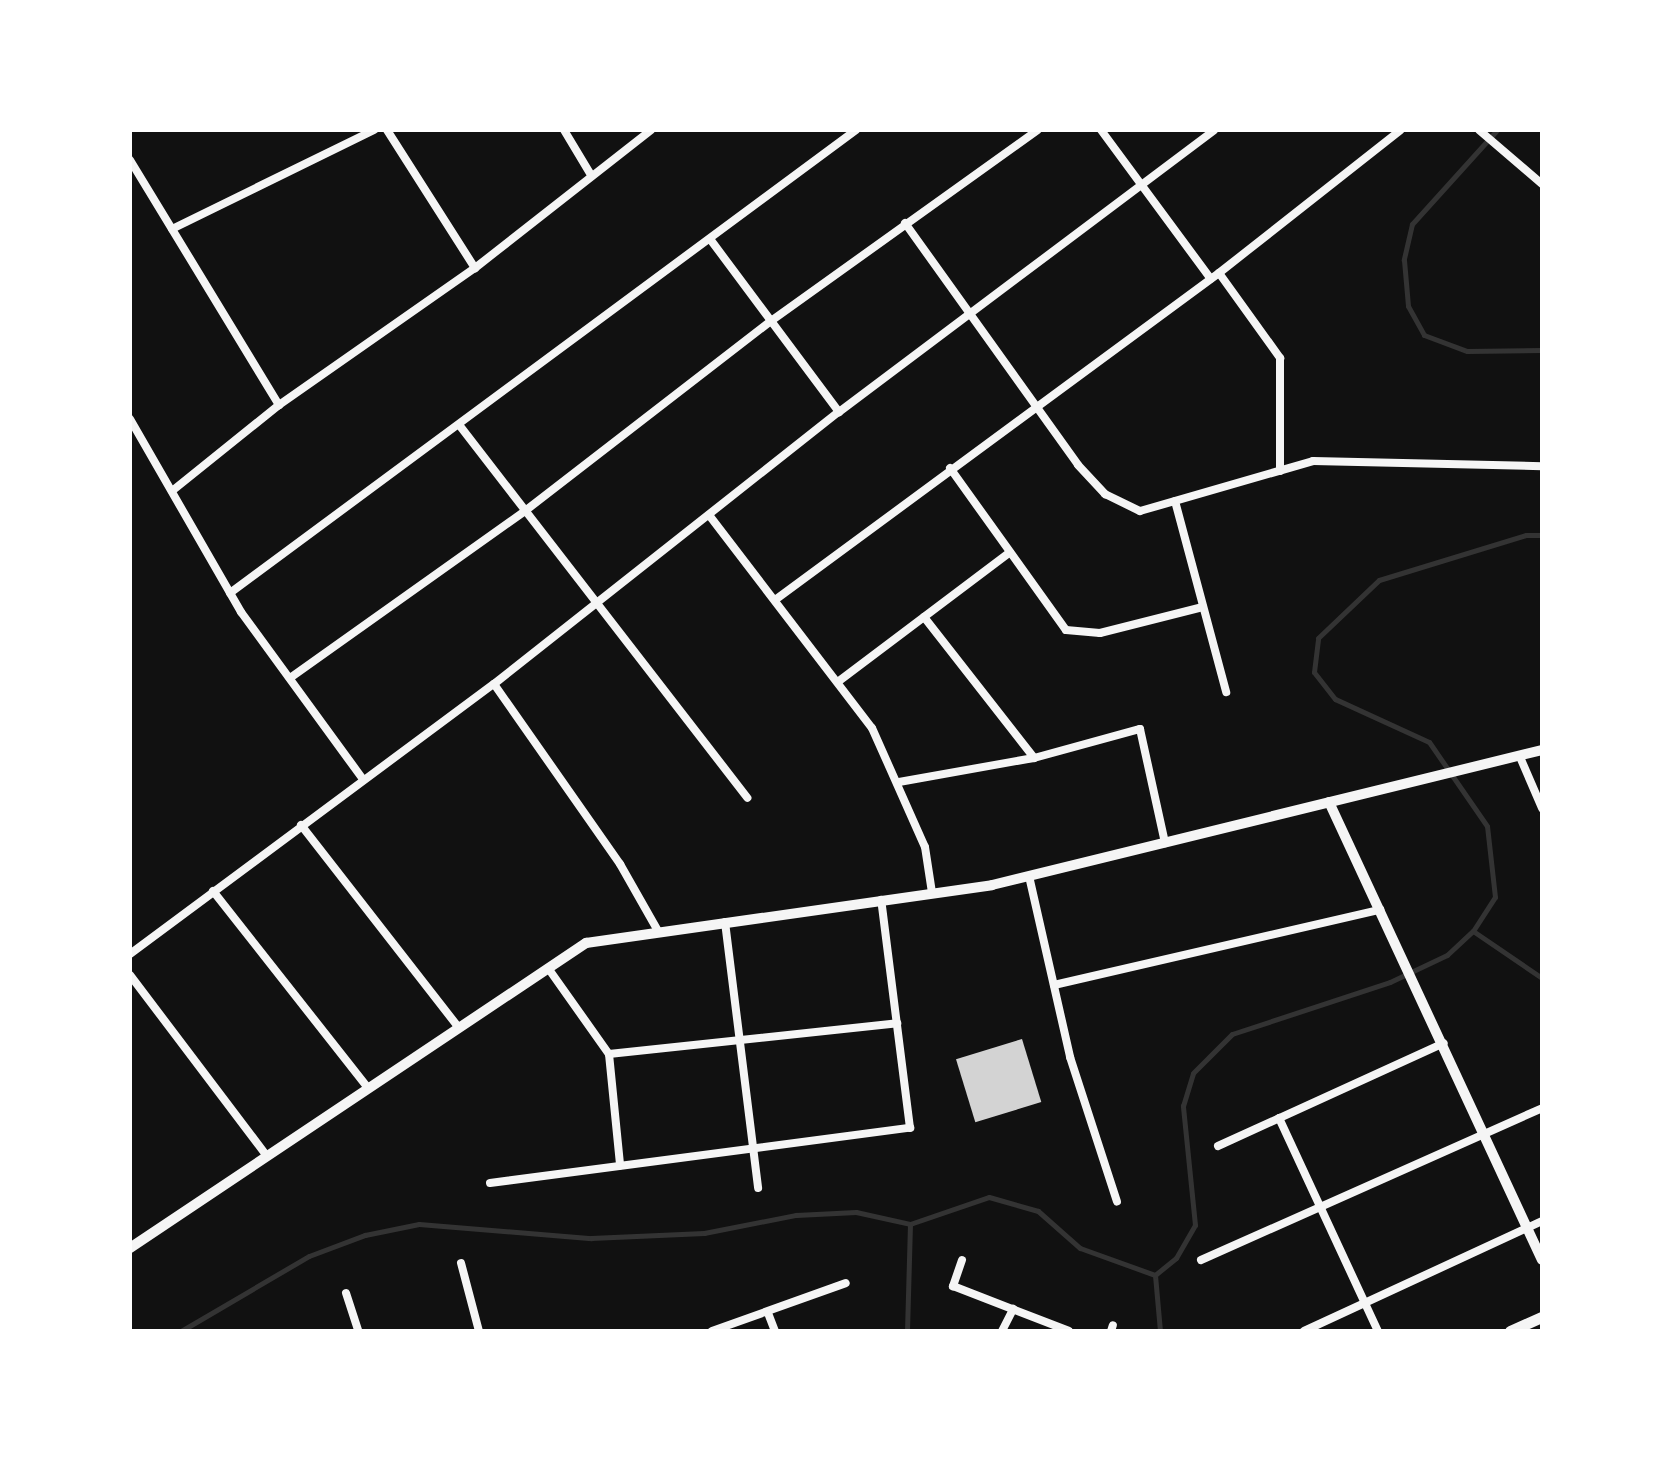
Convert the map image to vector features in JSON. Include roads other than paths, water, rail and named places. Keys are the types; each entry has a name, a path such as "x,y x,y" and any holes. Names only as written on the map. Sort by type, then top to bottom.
{"main road":[{"path":"1510,1331 1528,1328 1542,1317"}],"street":[{"path":"172,229 374,130"},
{"path":"387,130 475,268"},
{"path":"564,130 591,175"},
{"path":"172,491 279,405 475,268 651,130"},
{"path":"230,593 460,426 856,130"},
{"path":"290,678 525,511 771,321 1038,130"},
{"path":"1101,130 1140,185 1280,358 1280,471"},
{"path":"130,954 494,684 839,412 1214,130"},
{"path":"775,600 950,468 1037,408 1215,276 1401,130"},
{"path":"1479,130 1542,184"},
{"path":"130,160 279,405"},
{"path":"905,223 974,313 1037,408 1105,494 1140,511 1280,471 1335,460 1542,466"},
{"path":"710,239 839,412"},
{"path":"130,419 230,593 363,779"},
{"path":"460,426 748,798"},
{"path":"950,468 1066,630 1100,633 1203,607"},
{"path":"1175,501 1226,692"},
{"path":"709,515 839,681 899,782 925,847 932,893"},
{"path":"839,681 1010,552"},
{"path":"924,617 1034,758"},
{"path":"494,684 620,864 658,931"},
{"path":"899,782 1034,758 1140,729 1165,843"},
{"path":"130,1248 586,943 1029,876 1542,750"},
{"path":"1520,757 1542,808"},
{"path":"1329,802 1444,1043 1542,1260"},
{"path":"301,825 458,1027"},
{"path":"1029,876 1070,1057 1117,1202"},
{"path":"213,891 368,1088"},
{"path":"490,1183 910,1128 881,900"},
{"path":"1054,985 1380,910"},
{"path":"725,922 758,1188"},
{"path":"548,968 609,1054 620,1165"},
{"path":"130,975 267,1156"},
{"path":"609,1054 897,1023"},
{"path":"1218,1146 1444,1043"},
{"path":"1201,1260 1542,1108"},
{"path":"1279,1118 1378,1331"},
{"path":"1304,1331 1542,1221"},
{"path":"962,1260 953,1286 1069,1331"},
{"path":"461,1263 479,1331"},
{"path":"712,1331 846,1283"},
{"path":"346,1293 358,1331"},
{"path":"1002,1331 1013,1309"},
{"path":"768,1313 775,1331"}],"waterway":[{"path":"1497,130 1412,224 1404,260 1408,306 1424,335 1467,351 1542,350"},
{"path":"181,1331 309,1256 365,1235 419,1224 591,1238 704,1233 796,1215 856,1212 910,1224 989,1197 1038,1211 1080,1248 1155,1275 1176,1258 1195,1225 1183,1106 1193,1073 1232,1034 1390,982 1447,955 1473,931 1495,897 1487,826 1429,742 1335,699 1314,672 1318,638 1379,580 1526,535 1542,535"},
{"path":"1473,931 1542,978"},
{"path":"907,1331 910,1224"},
{"path":"1155,1275 1160,1331"}]}
